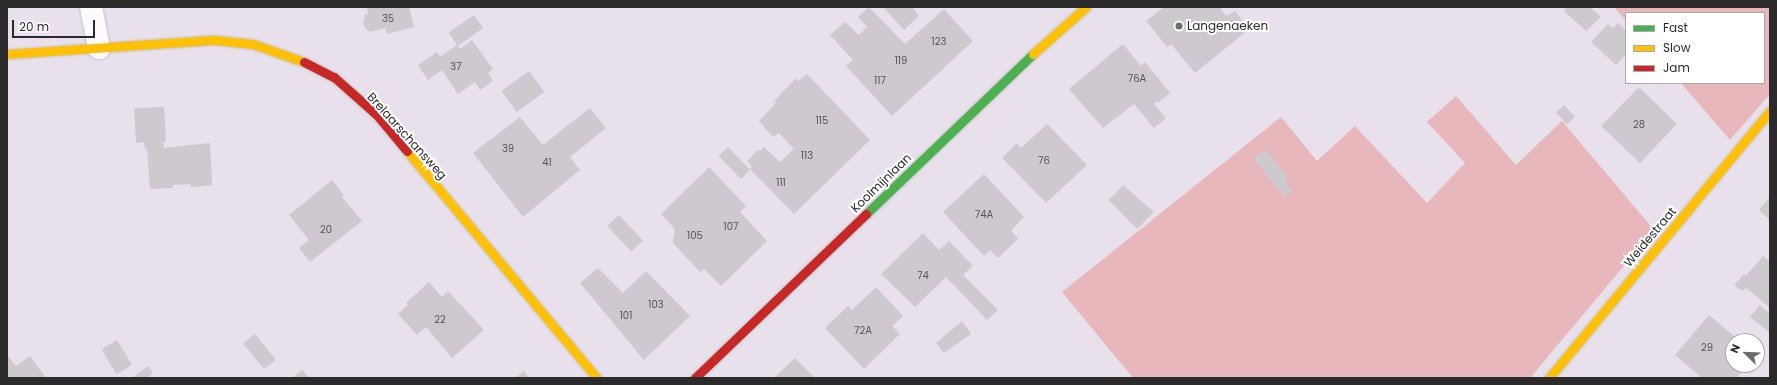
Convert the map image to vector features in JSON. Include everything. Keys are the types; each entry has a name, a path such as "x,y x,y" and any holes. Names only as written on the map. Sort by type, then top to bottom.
{"street":[{"path":"91,7 99,48"},
{"name":"Koolmijnlaan","path":"695,378 1053,35 1086,7"},
{"name":"Brelaarschansweg","path":"7,54 215,40 253,44 301,60 334,76 377,115 597,378"},
{"name":"Weidestraat","path":"1549,378 1770,111"}],"shaded area":[{"path":"1614,7 1770,7 1770,94 1730,140 1682,84 1765,84 1765,12 1625,12 1625,20"},
{"path":"1456,96 1516,165 1562,121 1654,230 1530,378 1133,378 1062,292 1281,117 1317,161 1355,126 1427,203 1465,163 1427,122"}],"building":[{"path":"367,7 409,7 414,27 387,34 385,28 370,32 365,28 363,21 365,17 364,15 368,14"},
{"path":"869,7 905,44 944,9 973,41 892,116 846,66 853,60 830,35 845,22 859,35 867,27 858,17"},
{"path":"883,7 912,7 919,16 904,30"},
{"path":"1164,7 1219,7 1226,16 1235,11 1249,29 1195,73 1171,44 1167,47 1146,21"},
{"path":"1568,7 1590,7 1601,17 1586,31 1564,11"},
{"path":"474,15 483,28 458,46 449,33"},
{"path":"1618,23 1625,30 1625,55 1616,65 1591,42 1608,24 1613,28"},
{"path":"472,40 493,69 488,73 493,81 480,90 475,82 458,94 442,70 428,80 418,65 437,52 440,57 457,45 460,49"},
{"path":"1123,44 1141,66 1145,62 1170,93 1158,103 1157,101 1154,104 1166,118 1154,128 1134,104 1103,128 1069,89"},
{"path":"529,71 544,92 517,112 501,91"},
{"path":"807,74 870,140 794,214 750,169 752,166 747,161 758,150 760,151 764,147 780,162 794,149 779,133 773,137 759,121 776,103 774,101 796,78 798,81"},
{"path":"1640,88 1677,124 1640,163 1601,126 1637,89"},
{"path":"1564,105 1575,117 1567,124 1556,113"},
{"path":"164,107 166,142 163,142 164,148 210,143 212,185 193,187 190,186 191,184 173,185 173,188 150,189 147,149 145,149 144,142 136,143 134,108"},
{"path":"590,108 606,128 570,157 580,170 523,217 473,153 520,117 543,145"},
{"path":"1047,124 1087,165 1046,203 1002,158 1017,143 1021,148"},
{"path":"728,147 750,170 741,179 719,156"},
{"path":"1265,149 1288,177 1285,181 1292,191 1285,197 1253,159"},
{"path":"709,167 746,206 740,212 767,241 721,286 704,269 700,272 673,243 675,229 661,214"},
{"path":"984,174 1024,217 1011,230 1018,239 998,258 990,250 984,256 943,212"},
{"path":"332,180 344,195 342,197 362,221 310,262 299,248 309,240 289,215"},
{"path":"1123,185 1154,212 1137,229 1109,200"},
{"path":"1770,197 1770,220 1759,210"},
{"path":"619,215 643,241 631,252 607,226"},
{"path":"923,233 939,250 949,241 973,266 963,275 998,310 987,320 946,277 915,307 881,274"},
{"path":"1763,256 1770,262 1770,308 1746,288 1742,291 1734,285 1744,274 1746,276"},
{"path":"598,268 623,293 646,271 690,316 644,360 580,283"},
{"path":"429,282 442,297 448,291 484,330 452,358 426,327 417,335 398,314 408,305 406,303"},
{"path":"876,287 903,316 892,326 900,334 864,369 825,328 848,306 852,310"},
{"path":"1760,305 1770,314 1770,333 1750,317"},
{"path":"1709,315 1730,333 1725,333 1725,373 1741,373 1737,378 1702,378 1675,355"},
{"path":"962,321 971,334 944,353 936,343"},
{"path":"255,334 276,360 264,369 243,343"},
{"path":"117,340 132,365 117,374 102,349"},
{"path":"7,355 16,366 30,356 46,378 7,378"},
{"path":"795,358 815,378 774,378"},
{"path":"148,366 153,373 147,378 132,378"},
{"path":"302,370 309,378 292,378"},
{"path":"524,371 529,378 515,378"}],"traffic: fast":[{"path":"866,214 1033,54"}],"traffic: slow":[{"path":"1033,54 1086,7"},
{"path":"7,54 215,40 253,44 304,62"},
{"path":"1549,378 1770,111"},
{"path":"407,151 597,378"}],"traffic: jam":[{"path":"304,62 334,77 377,115 407,151"},
{"path":"695,378 866,214"}],"place":[{"name":"Langenaeken","path":"1179,26"}]}
